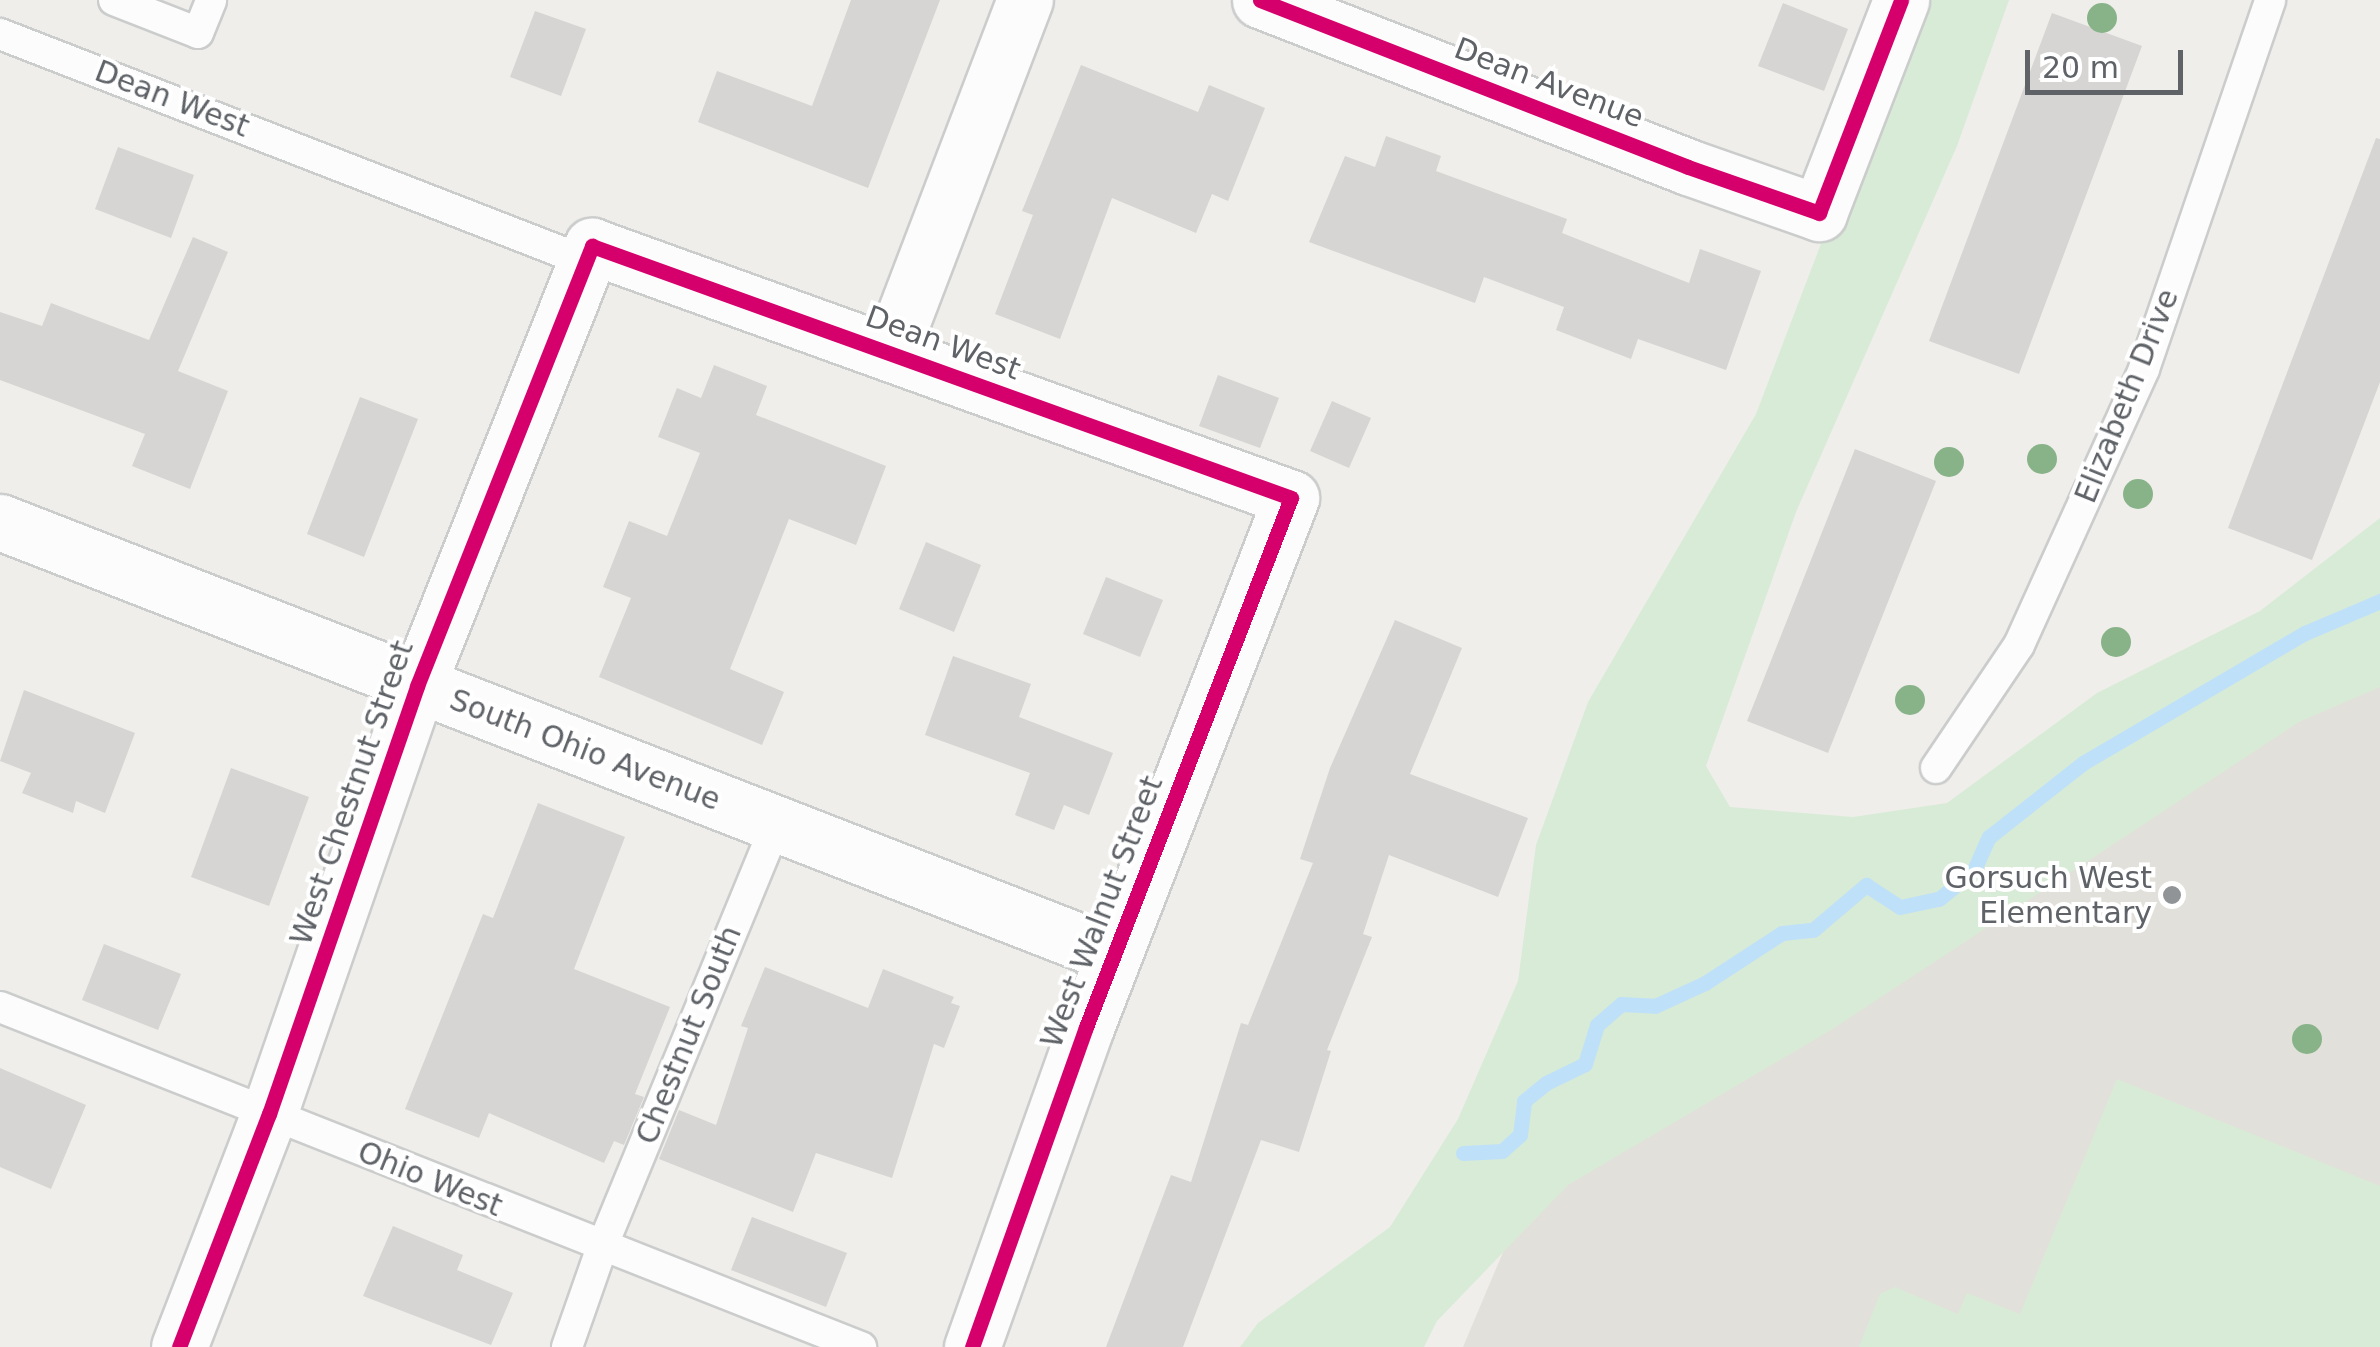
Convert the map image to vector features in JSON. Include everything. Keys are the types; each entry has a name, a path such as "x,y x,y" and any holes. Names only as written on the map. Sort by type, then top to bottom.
{"street":[{"path":"890,353 1025,0"},
{"name":"Dean Avenue","path":"1260,0 1688,167 1819,212 1901,0"},
{"name":"Dean West","path":"585,260 592,246 1291,498"},
{"name":"West Chestnut Street","path":"180,1347 269,1114 416,686 585,260"},
{"name":"West Walnut Street","path":"972,1347 1114,955 1291,498"},
{"name":"South Ohio Avenue","path":"0,522 1114,955"}],"lane":[{"path":"114,0 198,32 211,0"},
{"name":"Elizabeth Drive","path":"1936,768 2019,645 2144,370 2270,0"},
{"name":"Dean West","path":"0,34 585,260"},
{"name":"Chestnut South","path":"567,1347 602,1248 777,823"},
{"name":"Ohio West","path":"0,1007 860,1347"}],"shaded area":[{"name":"Gorsuch West Elementary","path":"2380,642 2380,1347 1463,1347 1547,1148"}],"green space":[{"path":"1914,0 2009,0 1957,146 1796,512 1706,766 1730,807 1853,817 1947,803 2097,693 2260,611 2380,518 2380,687 2299,722 1831,1030 1568,1185 1437,1321 1424,1347 1240,1347 1258,1323 1390,1227 1458,1119 1518,981 1536,845 1588,702 1756,414"},
{"path":"2117,1079 2380,1186 2380,1347 1859,1347 1880,1294 1895,1287 1958,1314 1967,1293 2020,1314"}],"building":[{"path":"851,0 940,0 868,188 698,122 717,71 812,106"},
{"path":"1783,3 1848,29 1824,91 1758,66"},
{"path":"535,11 586,29 561,96 510,77"},
{"path":"2052,13 2142,46 2019,374 1929,341"},
{"path":"1081,65 1198,112 1209,85 1265,108 1228,201 1212,194 1196,233 1112,198 1060,339 995,314 1033,215 1022,211"},
{"path":"1386,136 1441,156 1436,171 1567,219 1562,233 1689,283 1700,249 1761,271 1726,370 1638,339 1631,359 1556,330 1564,307 1484,277 1475,303 1309,242 1345,156 1375,167"},
{"path":"2376,138 2380,139 2380,382 2312,560 2228,528"},
{"path":"118,147 194,175 171,238 95,209"},
{"path":"193,237 228,252 178,371 228,391 190,489 132,466 145,434 0,380 0,312 42,326 51,303 149,340"},
{"path":"714,365 767,386 756,415 886,466 856,545 789,519 730,669 784,692 762,745 599,677 631,598 603,587 629,521 667,536 700,453 658,437 677,388 701,398"},
{"path":"1218,375 1279,398 1260,448 1199,426"},
{"path":"360,397 418,419 364,557 307,534"},
{"path":"1332,401 1371,418 1349,468 1310,451"},
{"path":"1855,449 1936,481 1828,753 1747,721"},
{"path":"926,542 981,565 954,632 899,609"},
{"path":"1106,577 1163,600 1140,657 1083,634"},
{"path":"1395,620 1462,648 1410,774 1528,818 1498,897 1389,855 1363,934 1372,937 1327,1050 1331,1051 1299,1152 1261,1140 1183,1347 1106,1347 1171,1175 1191,1182 1241,1023 1248,1025 1313,863 1300,859 1330,768"},
{"path":"953,656 1031,684 1019,717 1113,753 1089,815 1064,805 1054,830 1015,815 1030,773 925,735"},
{"path":"24,690 135,733 105,813 76,801 73,813 22,793 31,773 0,761"},
{"path":"231,768 309,797 269,906 191,877"},
{"path":"538,803 625,837 574,969 670,1007 635,1094 644,1097 624,1145 614,1141 604,1163 489,1113 479,1138 405,1109 483,914 493,918"},
{"path":"104,944 181,974 158,1030 82,1000"},
{"path":"765,967 868,1008 883,969 954,997 951,1003 960,1006 944,1048 934,1044 892,1178 816,1153 793,1212 659,1159 679,1110 716,1125 748,1028 741,1026"},
{"path":"0,1068 86,1105 51,1189 0,1167"},
{"path":"752,1217 847,1253 826,1307 731,1270"},
{"path":"393,1226 463,1255 457,1270 513,1293 491,1345 363,1296"}],"waterway":[{"path":"1463,1153 1502,1151 1520,1135 1524,1101 1546,1083 1585,1064 1597,1025 1621,1004 1655,1006 1705,983 1782,933 1813,930 1866,885 1900,907 1939,899 1974,870 1989,837 2083,763 2305,633 2380,601"}],"cycle path":[{"path":"1260,0 1688,167 1819,213 1901,0"},
{"path":"179,1347 269,1114 417,686 592,246 1291,498 1086,1027 972,1347"}],"place":[{"name":"Gorsuch West Elementary","path":"2172,895"}]}
